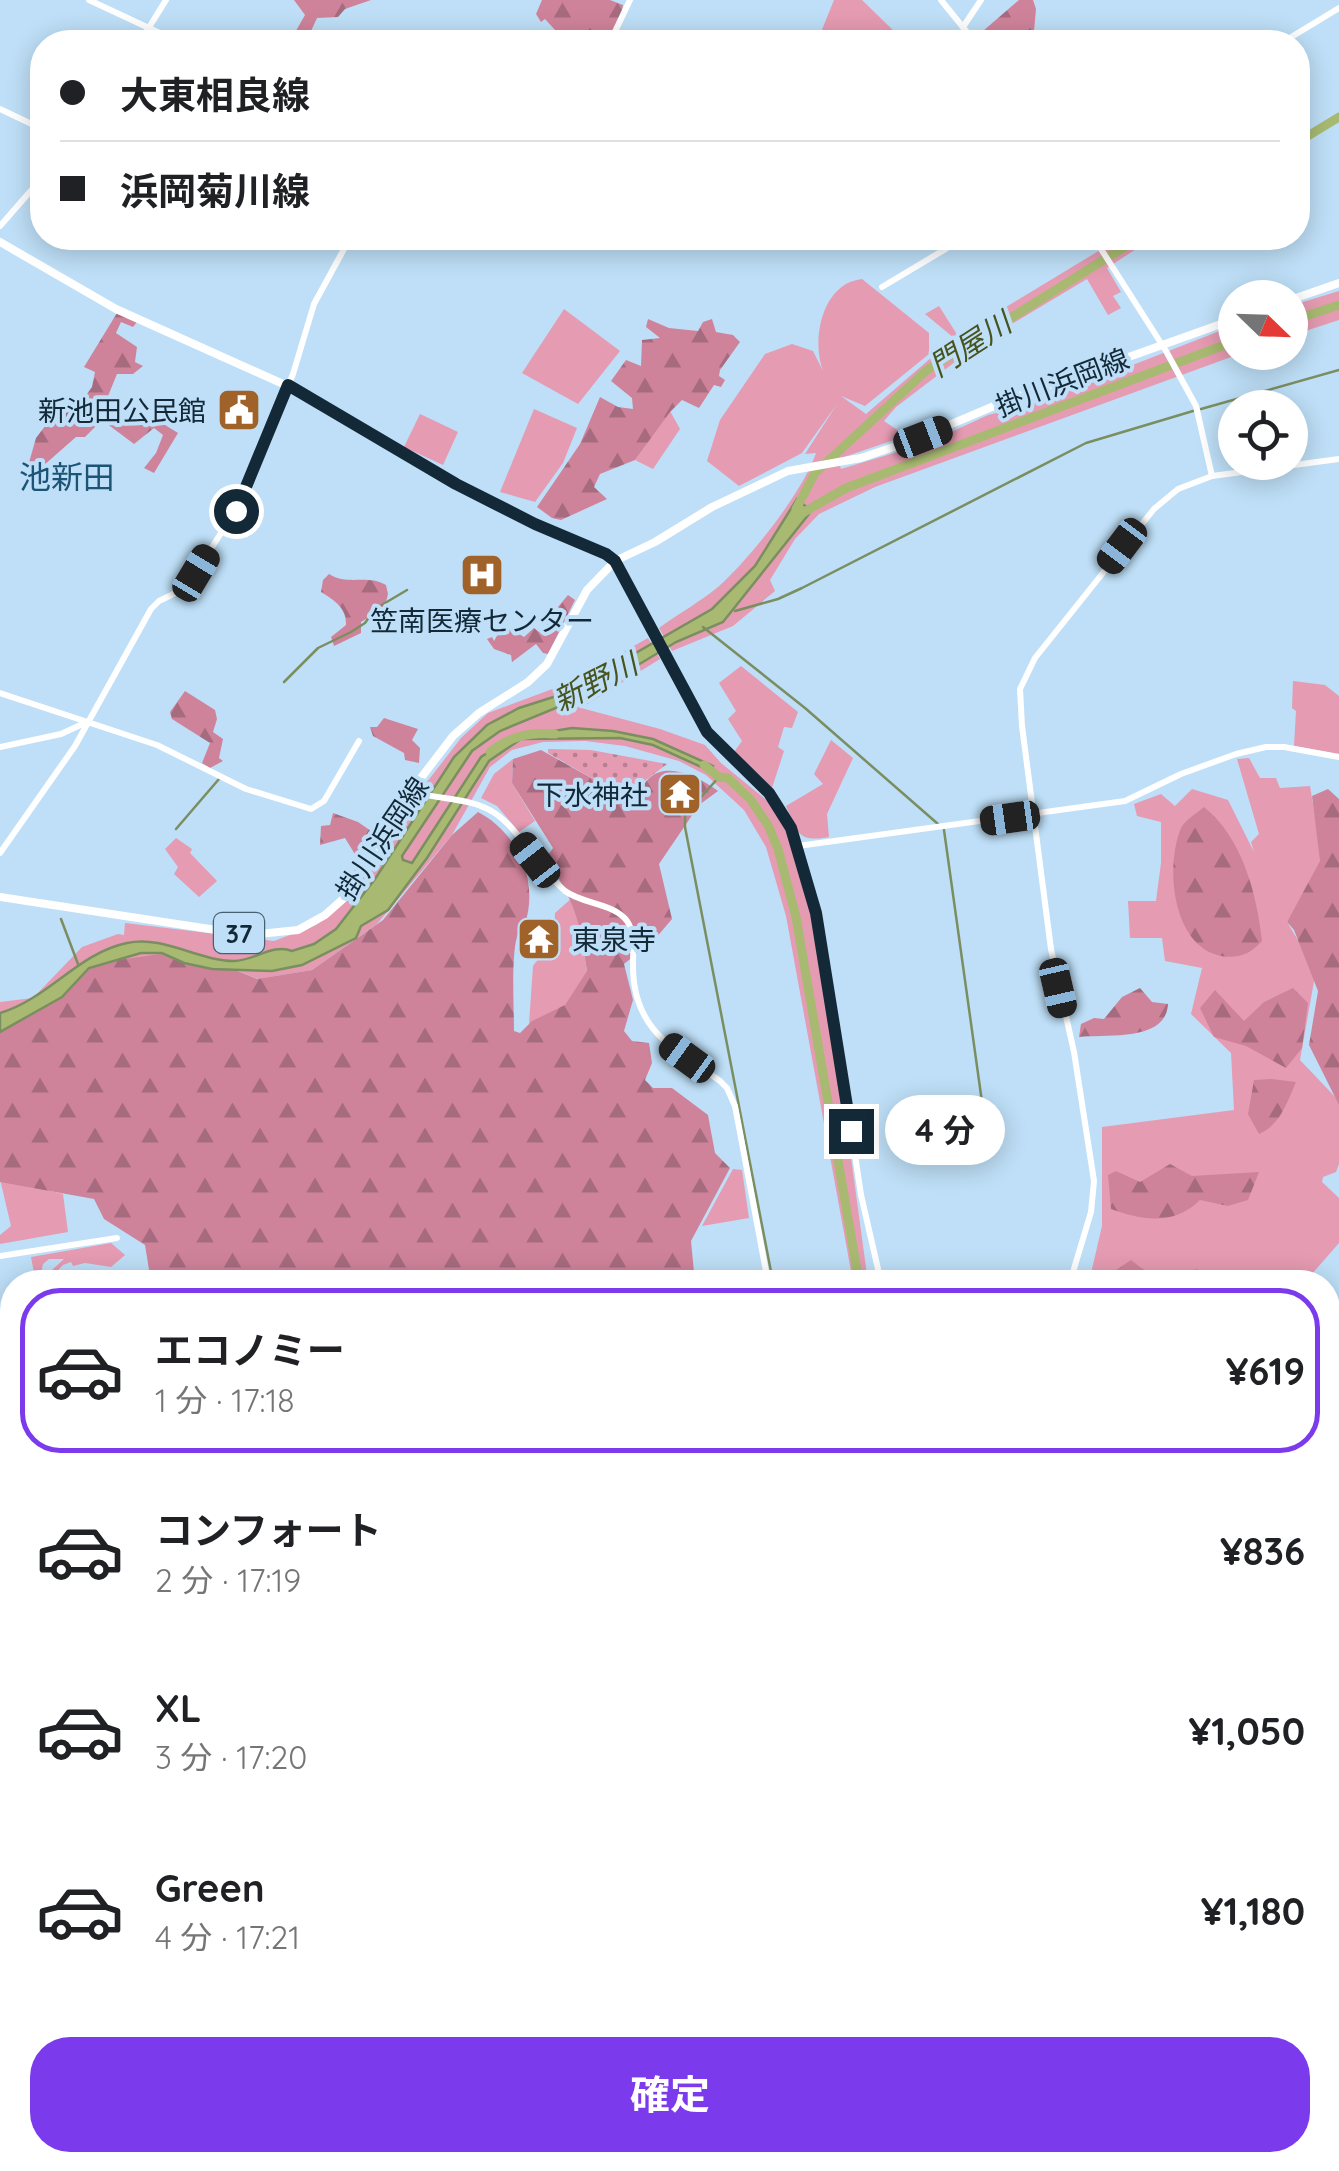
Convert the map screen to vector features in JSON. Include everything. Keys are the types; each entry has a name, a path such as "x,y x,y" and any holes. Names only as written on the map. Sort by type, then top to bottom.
{"main road":[{"path":"0,242 116,309 288,385 456,484 615,561"},
{"path":"1308,294 1339,283"},
{"name":"掛川浜岡線","path":"0,896 249,935 298,930 344,899 466,724 516,691 547,664 587,590 615,561 768,479 914,440 1008,400 1218,326"}],"street":[{"path":"90,0 153,30"},
{"path":"149,28 166,0"},
{"path":"616,30 630,0"},
{"path":"941,0 965,30"},
{"path":"963,27 981,0"},
{"path":"1303,30 1339,8"},
{"path":"0,109 30,123"},
{"path":"0,226 30,192"},
{"path":"0,853 60,769 151,609 186,588 236,511 288,385 314,304 343,250"},
{"path":"882,287 944,250"},
{"path":"1102,250 1196,406 1212,476"},
{"path":"1074,1270 1091,1212 1094,1181 1074,1052 1051,949 1033,814 1019,700 1028,668 1154,509 1178,490 1212,476 1339,459"},
{"path":"615,561 707,732 769,793 798,846 820,929 860,1195 878,1270"},
{"path":"0,693 157,745 220,777 278,799 316,808 324,802 359,741"},
{"path":"0,747 61,734 88,721"},
{"path":"798,846 1126,801 1181,774 1266,748 1284,747 1339,757"},
{"path":"415,792 497,814 540,868 567,892 620,914 628,922 633,943 633,981 646,1021 661,1039 720,1081 731,1097 766,1270"},
{"path":"0,1256 117,1238"}],"shaded area":[{"path":"834,0 862,0 893,30 822,30"},
{"path":"1100,250 1135,250 1107,268 1121,292 1113,296 1121,308 1108,315 1087,279 980,343 896,407 884,421 906,436 838,459 841,469 927,443 988,415 1038,402 1218,332 1218,362 875,487 819,514 795,539 770,580 775,591 733,626 672,651 659,628 718,587 759,543 800,487 816,453 805,454 837,404 802,453 739,486 707,461 720,420 765,354 792,344 813,351 823,371 818,344 823,315 837,291 862,279 929,333 929,354 865,406 841,396 866,414 954,338 925,314 939,306 958,336"},
{"path":"1339,291 1339,320 1308,330 1308,300"},
{"path":"564,309 620,351 578,404 522,373"},
{"path":"534,409 577,428 563,463 535,502 500,492"},
{"path":"670,411 680,429 653,469 635,460"},
{"path":"420,414 458,432 443,465 404,447"},
{"path":"648,638 660,659 581,708 705,745 775,807 794,847 816,929 831,1010 866,1270 851,1270 786,916 766,847 744,810 706,775 679,761 625,746 585,741 543,742 512,750 490,767 452,835 377,924 312,970 258,979 213,961 0,1034 0,1002 33,998 82,947 124,935 125,923 274,941 316,925 349,898 461,738 488,713 566,684"},
{"path":"741,666 798,712 792,728 784,727 778,747 784,751 772,788 734,752 742,741 728,719 736,711 719,683"},
{"path":"1293,681 1325,685 1339,696 1339,754 1294,746"},
{"path":"831,740 853,758 827,814 829,837 804,837 786,806 823,784 814,774"},
{"path":"548,749 591,750 667,764 642,783 633,805 612,796 602,784 548,753"},
{"path":"1249,758 1260,778 1276,778 1280,788 1310,786 1322,861 1287,922 1316,970 1300,1060 1339,1101 1339,1164 1336,1172 1323,1177 1322,1182 1339,1198 1339,1243 1315,1270 1092,1270 1102,1226 1102,1127 1234,1110 1231,1053 1191,1014 1202,968 1165,961 1162,938 1130,938 1128,901 1156,901 1161,863 1161,822 1137,816 1134,804 1161,794 1175,806 1192,789 1228,800 1254,852 1251,842 1259,834 1237,759"},
{"path":"513,759 512,783 535,821 519,832 497,806 481,798 494,774"},
{"path":"176,838 192,849 190,853 217,881 199,897 174,874 178,867 165,849"},
{"path":"572,898 587,972 564,1007 529,1024 533,966 552,944 555,913"},
{"path":"733,1169 742,1170 749,1218 702,1226"},
{"path":"0,1179 63,1194 68,1232 0,1244 0,1235 11,1226"},
{"path":"111,1243 125,1255 111,1267 85,1263 73,1266 71,1262 58,1270 52,1270 64,1259 49,1259 42,1270 33,1270 31,1257"}],"green space":[{"path":"294,0 371,0 345,9 338,17 317,18 312,30 296,30 305,15"},
{"path":"542,0 610,0 623,5 614,30 555,30 536,14"},
{"path":"1019,0 1033,0 1034,30 984,30"},
{"path":"117,313 137,322 133,327 121,322 116,333 137,347 135,362 143,366 133,374 117,374 106,401 107,410 119,411 114,420 124,424 157,420 178,433 154,473 144,468 163,435 154,428 134,444 102,420 43,466 28,466 36,438 58,409 55,400 61,398 79,405 92,387 95,372 84,367"},
{"path":"648,319 669,328 698,331 703,322 712,319 716,332 733,335 740,342 720,370 719,376 725,380 721,387 714,385 699,408 682,400 635,460 600,474 594,487 607,499 561,520 552,518 537,507 580,444 600,397 618,407 633,409 632,398 611,381 626,360 641,366 642,340 660,338 646,327"},
{"path":"329,574 379,582 386,585 388,594 388,606 361,622 361,633 334,646 331,637 346,625 346,619 339,605 321,592 323,580"},
{"path":"568,595 575,600 548,654 536,644 512,662 511,655 494,649 487,639 492,637 494,641 498,634 511,629 524,637 534,628 539,632 553,612 558,617 562,612 558,607"},
{"path":"185,691 215,710 213,732 223,739 219,758 223,761 210,768 202,763 210,743 172,719 170,712"},
{"path":"384,718 418,729 412,740 420,748 419,763 405,760 404,753 373,736 370,727 377,727"},
{"path":"541,750 602,784 612,796 638,799 652,776 673,771 718,791 699,805 659,864 672,919 624,964 633,1000 624,1031 632,1041 649,1043 652,1063 645,1080 653,1088 672,1088 708,1115 715,1153 730,1168 691,1241 694,1270 149,1270 145,1245 104,1219 94,1199 0,1182 0,1032 33,1013 97,963 174,952 213,961 257,979 312,970 383,920 452,835 478,812 504,832 522,859 527,875 529,907 514,957 514,1031 520,1033 532,1021 565,1005 587,971 578,924 570,900 546,858 553,848 512,783 513,759"},
{"path":"1328,789 1339,799 1339,1105 1309,1045 1318,991 1294,930 1287,922 1320,861 1312,796"},
{"path":"1204,807 1238,850 1256,904 1262,941 1239,956 1221,956 1205,949 1192,937 1177,902 1176,844 1183,825"},
{"path":"333,813 374,833 374,848 354,875 356,856 345,838 320,845 321,826 330,825"},
{"path":"1140,988 1152,1002 1168,1004 1157,1025 1134,1034 1079,1037 1081,1024 1094,1018 1104,1019 1122,997"},
{"path":"1293,988 1308,1003 1302,1048 1286,1068 1246,1046 1214,1037 1200,1008 1215,990 1244,1021 1264,1002"},
{"path":"1254,1080 1296,1082 1278,1119 1259,1134 1248,1114"},
{"path":"1170,1164 1192,1176 1259,1172 1248,1200 1228,1206 1200,1200 1180,1214 1158,1218 1111,1209 1108,1175 1116,1171 1140,1182"},
{"path":"1131,1260 1145,1270 1116,1270"}],"water":[{"path":"797,499 810,510 809,514 723,622 676,642 590,694 500,731 472,751 403,860 412,863 481,757 511,738 572,728 613,731 653,739 713,766 710,771 653,745 620,738 521,739 489,761 427,858 388,910 361,926 356,938 302,965 272,971 212,969 162,953 141,953 89,968 62,997 0,1032 0,1013 33,998 109,948 154,942 234,961 314,944 336,929 375,879 454,757 487,725 519,708 566,693 712,609 755,566"}],"waterway":[{"name":"門屋川","path":"1310,135 1339,117"},
{"name":"門屋川","path":"796,509 815,473 927,370 1120,250"},
{"name":"新野川","path":"1308,315 1339,305"},
{"name":"新野川","path":"799,515 846,488 1218,347"},
{"path":"1201,409 1339,370"},
{"path":"735,611 802,588 1086,443 1193,411"},
{"path":"284,682 318,648 365,623 375,609 407,590"},
{"path":"703,627 805,708 938,824"},
{"path":"490,752 521,736 555,734"},
{"path":"704,765 719,777 728,778 750,799 768,825 778,849 796,917 857,1270"},
{"path":"719,777 685,815 685,827 771,1270"},
{"path":"176,829 219,779"},
{"path":"944,830 988,1145"},
{"path":"61,919 78,964"}],"place":[{"name":"新池田公民館","path":"239,410"},
{"name":"笠南医療センター","path":"482,575"},
{"name":"下水神社","path":"680,794"},
{"name":"東泉寺","path":"539,939"}],"district":[{"name":"池新田","path":"67,477"}],"route":[{"path":"236,511 288,385 456,484 615,561 707,732 769,793 791,828 816,913 851,1131"}]}
